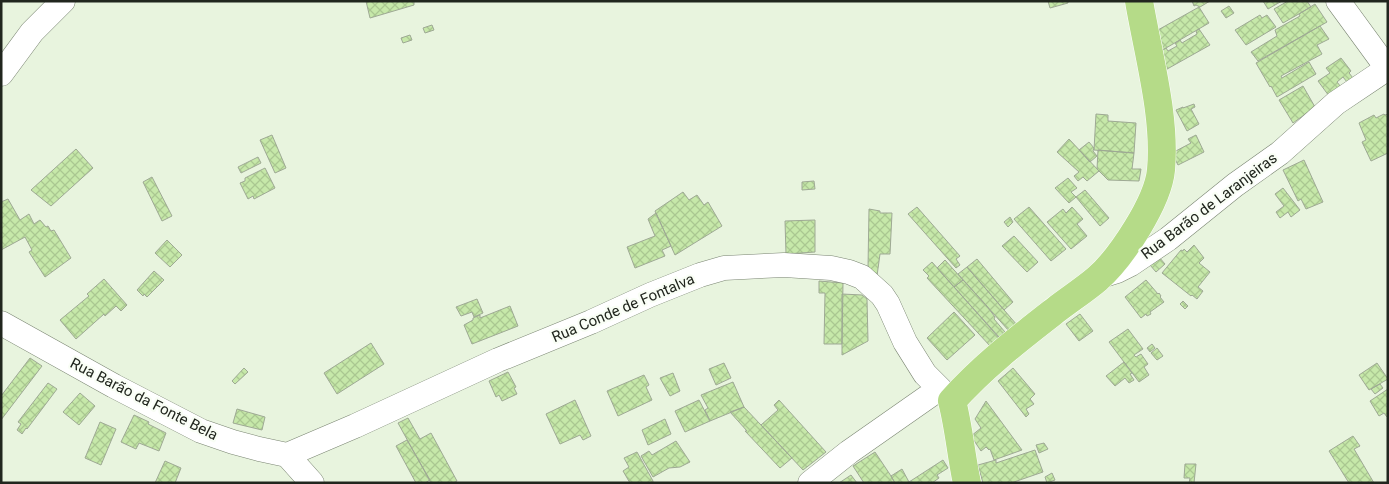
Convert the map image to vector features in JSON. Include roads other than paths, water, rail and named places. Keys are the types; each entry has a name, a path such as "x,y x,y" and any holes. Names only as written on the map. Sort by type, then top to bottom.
{"main road":[{"path":"1101,276 1130,239 1144,216 1156,189 1161,171 1162,144 1159,111 1139,1"},
{"name":"Rua Barão de Laranjeiras","path":"946,395 966,385 1012,345 1101,276"},
{"path":"946,395 955,415 960,453 968,483"}],"street":[{"path":"1,74 32,32 63,1"},
{"path":"1338,1 1388,68"},
{"name":"Rua Barão de Laranjeiras","path":"1101,276 1131,264 1168,239 1219,197 1280,153 1336,103 1388,68"},
{"name":"Rua Conde de Fontalva","path":"286,455 498,360 650,295 700,275 724,268 784,265 831,268 862,277 885,299 905,342 925,374 946,395"},
{"name":"Rua Barão da Fonte Bela","path":"1,323 114,386 201,431 258,450 286,455"},
{"name":"Rua Barão de Laranjeiras","path":"810,483 849,452 946,395"},
{"path":"286,455 312,483"}]}
